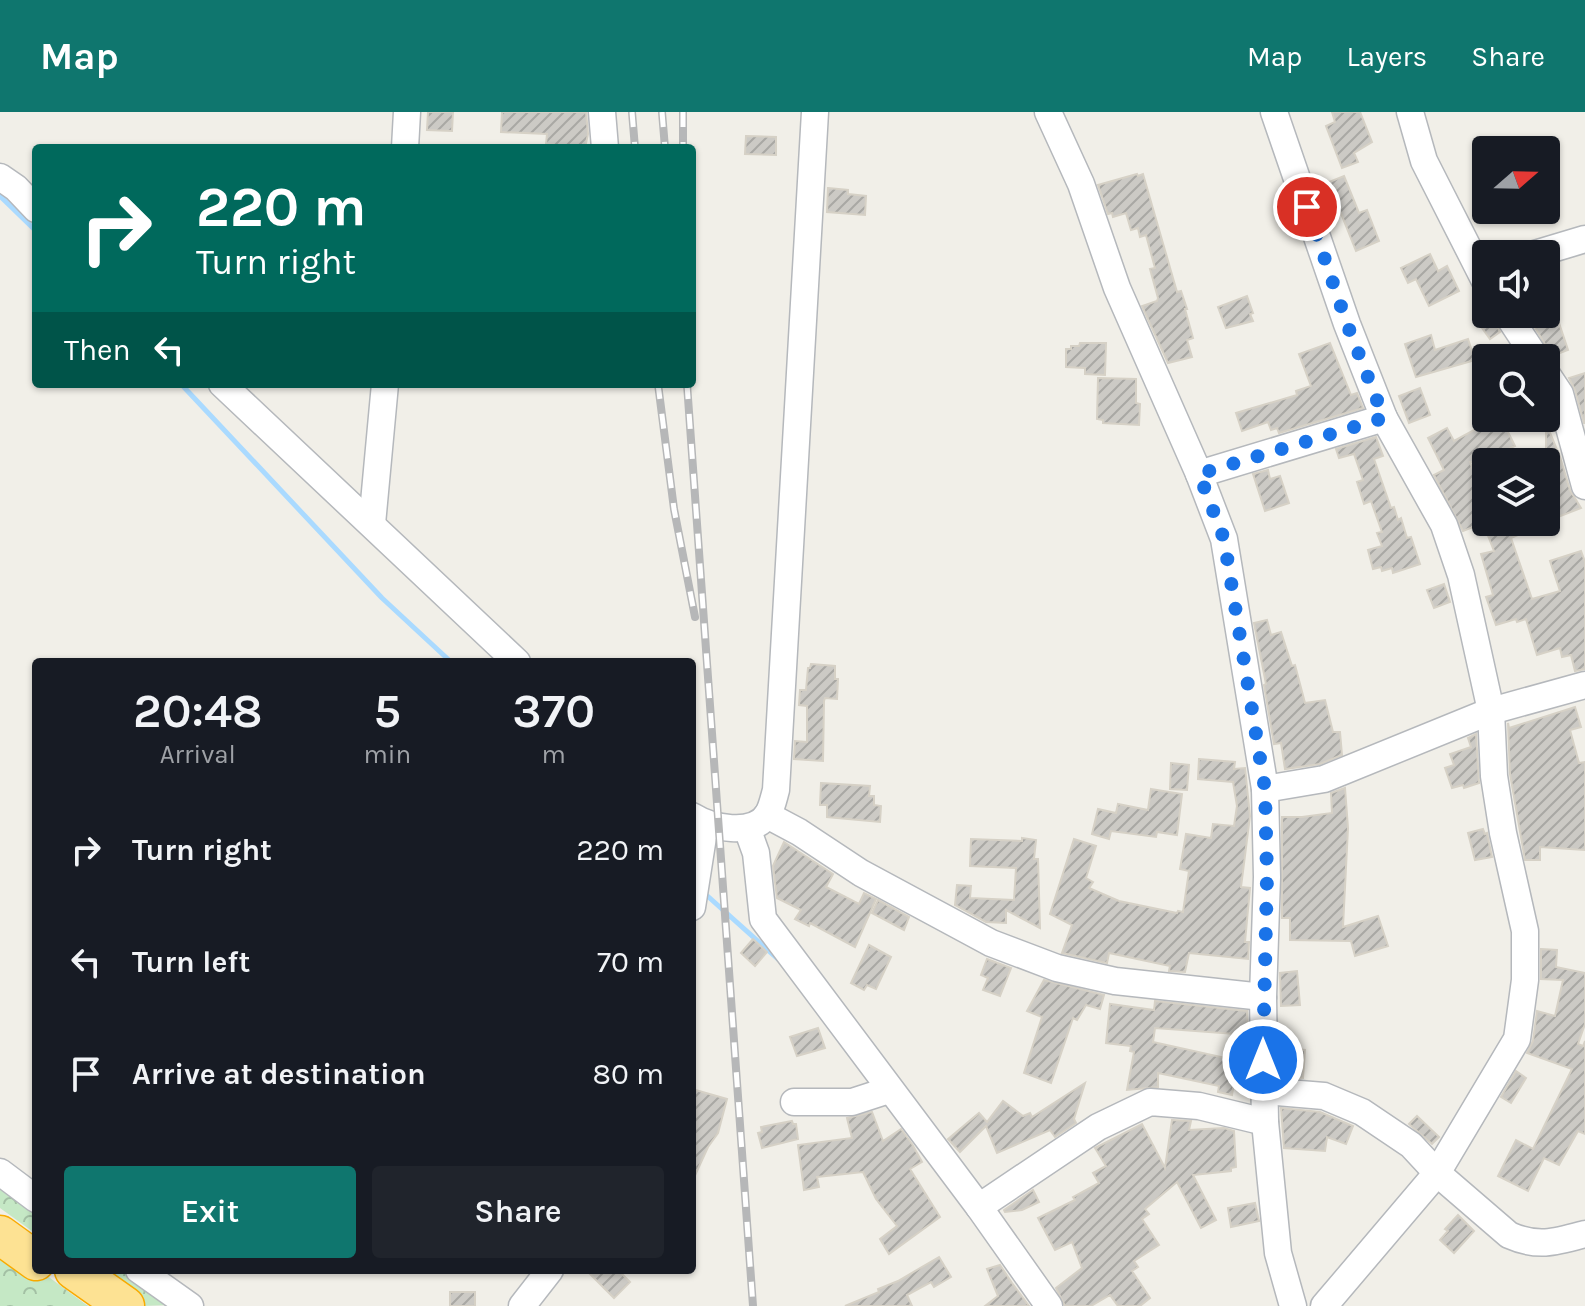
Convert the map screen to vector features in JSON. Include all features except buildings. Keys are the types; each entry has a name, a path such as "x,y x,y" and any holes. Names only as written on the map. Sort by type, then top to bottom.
{"highway":[{"path":"0,1218 32,1241"},
{"path":"0,1235 32,1258"},
{"path":"54,1274 100,1306"},
{"path":"80,1274 125,1306"}],"street":[{"path":"405,144 407,112"},
{"path":"602,112 605,144"},
{"path":"815,112 776,790 758,821 756,853 763,919 979,1207 1049,1306"},
{"path":"1048,112 1081,184 1117,288 1199,474 1224,539 1265,789 1265,1122 1278,1253 1293,1306"},
{"path":"1274,112 1347,324 1384,418 1444,525 1461,575 1491,711 1494,776 1525,931 1525,980 1517,1039 1437,1173 1324,1306"},
{"path":"1410,112 1424,161 1472,251"},
{"path":"0,177 32,205"},
{"path":"1560,246 1585,239"},
{"path":"226,388 513,658"},
{"path":"372,524 385,388"},
{"path":"1560,394 1585,486"},
{"path":"1199,474 1384,418"},
{"path":"1265,789 1324,779 1491,711 1585,685"},
{"path":"696,857 699,820 758,821 799,832 861,873 991,943 1057,968 1115,981 1263,997"},
{"path":"794,1102 852,1102 889,1090"},
{"path":"1264,1091 1324,1096 1362,1112 1411,1145 1437,1173 1509,1235 1545,1244 1585,1234"},
{"path":"979,1207 1098,1127 1150,1102 1199,1106 1265,1122"},
{"path":"0,1172 32,1196"},
{"path":"145,1274 190,1306"},
{"path":"522,1306 547,1274"}],"green space":[{"path":"0,1181 32,1205 32,1231 0,1208"},
{"path":"0,1241 32,1265 32,1274 45,1274 88,1306 0,1306"},
{"path":"94,1274 128,1274 171,1305 141,1306"}],"waterway":[{"path":"0,196 32,227"},
{"path":"185,388 382,598 447,658"},
{"path":"703,892 779,960"}],"railway":[{"path":"632,112 635,144"},
{"path":"662,112 665,144"},
{"path":"683,112 683,144"},
{"path":"659,388 674,509 695,617"},
{"path":"687,388 753,1306"}],"route":[{"path":"1263,1060 1267,877 1265,789 1224,539 1199,474 1384,418 1347,324 1307,207"}]}
